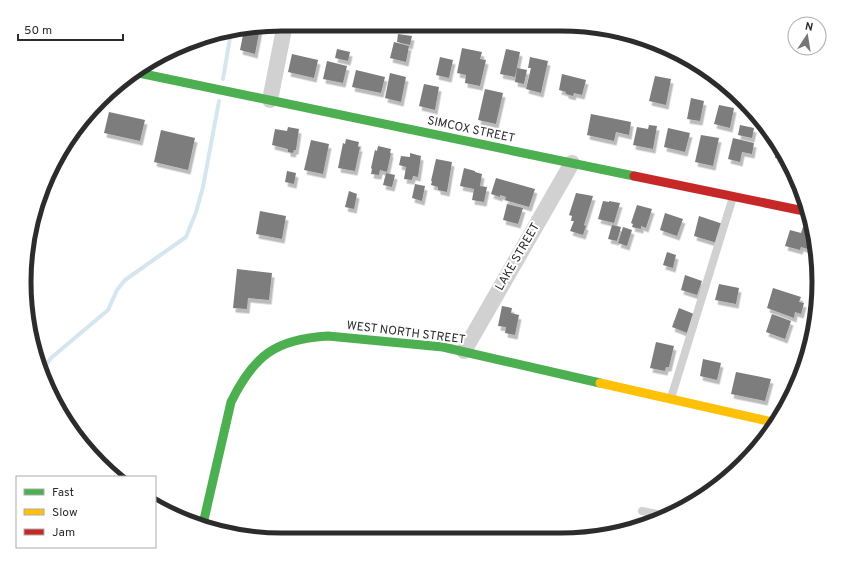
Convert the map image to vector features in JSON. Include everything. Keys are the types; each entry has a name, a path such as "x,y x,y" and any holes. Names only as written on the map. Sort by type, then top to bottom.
{"street":[{"path":"270,100 284,31"},
{"name":"SIMCOX STREET","path":"142,74 801,210"},
{"name":"LAKE STREET","path":"464,351 572,163"},
{"name":"WEST NORTH STREET","path":"204,521 231,402 235,391 248,370 261,357 276,347 293,340 310,336 328,336 443,347 770,421"}],"lane":[{"path":"671,399 734,196"},
{"path":"642,511 657,514"}],"building":[{"path":"259,32 255,54 240,50 243,34"},
{"path":"398,34 412,36 410,45 397,42"},
{"path":"394,42 409,46 406,62 390,58"},
{"path":"462,48 482,52 480,59 486,60 480,86 465,83 466,75 457,73"},
{"path":"337,49 350,52 348,61 335,58"},
{"path":"506,49 520,52 515,77 500,74"},
{"path":"292,54 318,60 314,78 288,72"},
{"path":"440,57 453,60 449,78 436,75"},
{"path":"530,57 548,61 541,93 526,89 531,68 528,68"},
{"path":"327,61 347,66 343,83 323,79"},
{"path":"517,68 527,70 524,84 515,82"},
{"path":"356,70 385,77 381,93 352,87"},
{"path":"390,73 406,77 401,102 385,98"},
{"path":"562,74 586,80 582,95 574,93 573,96 559,90"},
{"path":"655,76 671,79 666,105 649,101"},
{"path":"424,84 439,87 435,110 419,106"},
{"path":"485,89 503,93 496,124 478,120"},
{"path":"691,98 704,101 700,121 687,119"},
{"path":"719,105 734,108 730,128 714,124"},
{"path":"109,112 145,120 140,141 104,133"},
{"path":"591,114 631,122 629,135 616,132 614,141 587,135"},
{"path":"649,125 657,126 653,149 633,145 637,127 648,129"},
{"path":"740,125 754,128 752,138 738,135"},
{"path":"288,127 299,129 296,150 294,150 293,153 288,152 288,149 272,145 275,129 287,131"},
{"path":"668,128 690,133 685,152 664,147"},
{"path":"161,130 195,138 188,170 154,162"},
{"path":"701,135 719,138 713,166 695,162"},
{"path":"733,138 754,143 752,154 742,152 740,162 728,159"},
{"path":"346,139 359,142 358,147 360,147 355,171 338,168 343,143 345,144"},
{"path":"311,140 329,144 323,174 304,170"},
{"path":"378,146 391,149 387,172 380,170 379,175 371,174 375,150 377,151"},
{"path":"410,153 421,156 418,177 413,176 412,180 404,179 406,167 399,165 401,156 410,157"},
{"path":"436,159 452,162 447,192 438,190 438,187 431,185"},
{"path":"464,168 482,174 480,186 487,187 484,202 472,200 474,189 460,186"},
{"path":"287,171 296,173 294,184 285,182"},
{"path":"386,173 395,175 392,187 383,185"},
{"path":"496,178 535,189 529,207 505,200 506,197 491,194"},
{"path":"415,184 425,186 422,201 412,198"},
{"path":"349,191 357,194 354,209 345,207"},
{"path":"576,193 593,196 584,225 586,226 583,235 570,231 574,221 571,221 572,216 569,215"},
{"path":"603,201 620,203 614,223 598,219"},
{"path":"507,204 523,208 518,224 503,220"},
{"path":"637,205 652,209 646,228 641,226 641,229 632,227 633,224 631,223"},
{"path":"260,211 286,216 282,239 256,234"},
{"path":"665,213 683,219 677,236 660,230"},
{"path":"699,216 723,224 717,243 694,236"},
{"path":"612,225 621,227 617,241 608,239"},
{"path":"623,227 632,230 627,246 618,243"},
{"path":"803,227 806,227 810,250 801,247 800,250 785,246 790,230 801,233"},
{"path":"667,252 676,255 673,268 663,265"},
{"path":"237,269 272,273 269,300 248,298 247,309 233,308"},
{"path":"685,275 702,281 697,295 681,290"},
{"path":"719,284 739,288 736,304 715,300"},
{"path":"773,288 801,297 799,302 804,303 801,314 795,312 794,318 767,308"},
{"path":"502,306 512,308 511,313 519,315 515,335 505,333 506,327 498,326"},
{"path":"679,308 694,314 687,333 672,327"},
{"path":"772,314 791,321 785,339 766,332"},
{"path":"656,342 674,346 669,367 666,367 665,371 650,368"},
{"path":"703,359 721,363 717,380 700,376"},
{"path":"736,372 771,379 765,401 731,394"}],"waterway":[{"path":"223,79 230,37"},
{"path":"45,366 51,358 108,310 117,290 125,280 186,237 196,212 203,187 219,101"}],"traffic: fast":[{"path":"142,74 634,176"},
{"path":"204,521 231,402 249,372 258,361 269,352 294,341 328,336 443,347 600,383"}],"traffic: slow":[{"path":"600,383 770,421"}],"traffic: jam":[{"path":"634,176 801,210"}]}
